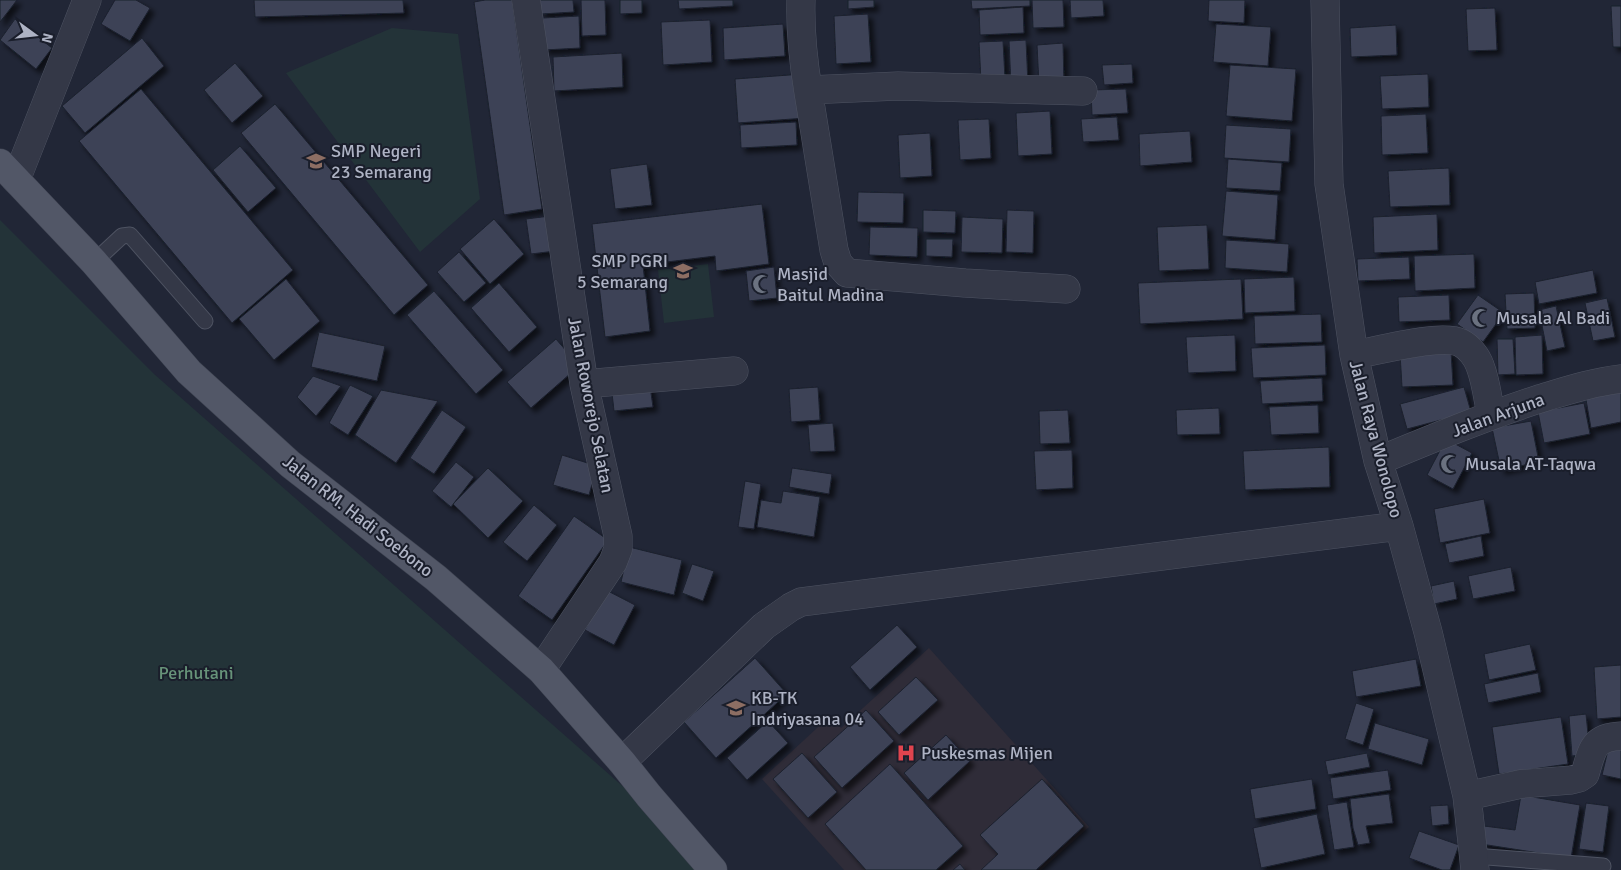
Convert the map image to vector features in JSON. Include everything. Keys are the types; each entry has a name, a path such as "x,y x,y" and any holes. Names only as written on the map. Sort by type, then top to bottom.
{"main road":[{"name":"Jalan RM. Hadi Soebono","path":"8,172 94,262 189,372 290,464 436,578 541,670 713,870"}],"street":[{"path":"8,172 86,0"},
{"name":"Jalan Roworejo Selatan","path":"526,0 584,384 618,536 618,549 613,562 541,670"},
{"path":"801,0 802,52 834,250 838,263 847,273 1066,289"},
{"name":"Jalan Raya Wonolopo","path":"1325,0 1329,184 1354,355 1378,461 1399,526 1428,632 1467,796 1474,863"},
{"path":"808,90 898,86 1083,91"},
{"path":"1354,355 1448,339 1460,342 1468,347 1480,367 1491,416"},
{"path":"584,384 734,371"},
{"name":"Jalan Arjuna","path":"1378,461 1491,416 1578,387 1621,379"},
{"path":"622,762 764,626 800,602 1399,526"},
{"path":"1467,796 1521,784 1579,778 1585,774 1596,743 1610,736 1621,736"}],"lane":[{"path":"94,262 122,236 130,235 205,321"},
{"path":"1474,863 1603,866"}],"shaded area":[{"name":"Puskesmas Mijen","path":"929,648 1089,827 1041,870 844,870 762,779 830,716 841,728"}],"green space":[{"path":"392,28 458,34 480,199 420,252 286,73"},
{"name":"Perhutani","path":"0,220 154,374 644,805 695,870 0,870"},
{"path":"708,264 714,317 664,323 658,270"}],"building":[{"path":"0,0 17,0 0,22"},
{"path":"115,0 136,0 150,8 130,41 101,24"},
{"path":"254,0 403,0 404,13 255,17"},
{"path":"512,0 542,209 504,215 474,2"},
{"path":"540,0 573,0 574,12 541,14"},
{"path":"581,0 605,0 606,35 582,36"},
{"path":"620,0 642,0 642,13 620,14"},
{"path":"678,0 733,0 733,6 679,9"},
{"path":"848,0 874,0 874,7 848,9"},
{"path":"971,0 1030,0 1030,6 972,9"},
{"path":"1032,0 1063,0 1064,27 1033,28"},
{"path":"1070,0 1103,0 1104,16 1071,18"},
{"path":"1209,0 1245,0 1244,23 1208,21"},
{"path":"1611,6 1621,6 1621,47 1613,47"},
{"path":"1023,7 1024,33 980,35 979,10"},
{"path":"1495,8 1497,50 1468,51 1466,9"},
{"path":"868,14 871,62 836,64 834,16"},
{"path":"579,16 580,48 544,50 543,18"},
{"path":"15,19 52,48 36,69 0,40"},
{"path":"710,20 712,62 663,65 661,22"},
{"path":"783,24 785,56 724,60 723,28"},
{"path":"1216,24 1271,27 1268,66 1213,62"},
{"path":"1396,25 1397,55 1351,57 1350,28"},
{"path":"142,38 164,66 85,133 62,106"},
{"path":"1026,40 1028,85 1011,86 1009,41"},
{"path":"1003,41 1005,79 981,81 979,42"},
{"path":"1063,43 1064,84 1039,85 1037,45"},
{"path":"622,53 623,87 554,91 553,57"},
{"path":"235,63 263,96 232,123 204,90"},
{"path":"1132,64 1133,83 1104,85 1102,65"},
{"path":"1230,65 1296,69 1292,121 1226,116"},
{"path":"803,74 806,118 738,123 735,79"},
{"path":"1428,74 1429,107 1382,109 1380,76"},
{"path":"141,89 293,270 232,323 79,141"},
{"path":"1126,89 1128,113 1092,115 1091,90"},
{"path":"275,104 428,285 394,315 241,133"},
{"path":"1050,111 1052,154 1018,156 1016,113"},
{"path":"1426,114 1428,153 1382,155 1381,116"},
{"path":"1117,117 1119,140 1083,142 1081,119"},
{"path":"989,119 991,158 960,160 958,120"},
{"path":"796,122 797,145 741,148 740,125"},
{"path":"1226,125 1291,129 1289,162 1224,158"},
{"path":"1190,131 1192,162 1140,166 1139,134"},
{"path":"930,133 932,176 900,178 898,135"},
{"path":"240,146 276,188 248,212 213,170"},
{"path":"1228,159 1282,163 1280,191 1226,188"},
{"path":"647,164 652,205 615,209 610,169"},
{"path":"1449,168 1450,205 1390,207 1388,171"},
{"path":"1226,191 1278,195 1275,240 1222,236"},
{"path":"858,192 904,193 903,223 857,222"},
{"path":"762,204 769,264 716,271 715,256 643,265 650,331 605,337 592,224"},
{"path":"923,210 956,211 955,233 923,232"},
{"path":"1007,210 1034,211 1033,253 1006,252"},
{"path":"1437,214 1438,250 1374,253 1373,217"},
{"path":"550,216 555,251 531,254 526,219"},
{"path":"962,217 1003,219 1002,253 961,252"},
{"path":"494,219 524,254 490,284 460,249"},
{"path":"1207,225 1209,269 1159,271 1157,227"},
{"path":"870,227 918,228 917,257 869,255"},
{"path":"926,239 953,239 952,257 926,256"},
{"path":"1226,240 1289,244 1287,272 1225,268"},
{"path":"459,252 486,283 464,302 437,272"},
{"path":"1474,254 1475,288 1415,291 1414,256"},
{"path":"1409,257 1410,279 1358,281 1357,259"},
{"name":"Masjid Baitul Madina","path":"774,267 777,298 749,301 746,271"},
{"path":"1593,270 1597,293 1539,304 1535,282"},
{"path":"1294,277 1295,311 1245,313 1244,279"},
{"path":"286,279 320,321 274,360 239,319"},
{"path":"1241,279 1243,319 1140,324 1138,283"},
{"path":"499,283 537,327 509,352 471,308"},
{"path":"434,291 503,370 476,394 407,315"},
{"path":"1534,293 1535,328 1507,329 1505,294"},
{"path":"1449,295 1450,320 1399,322 1398,297"},
{"name":"Musala Al Badi","path":"1478,295 1504,313 1483,342 1457,324"},
{"path":"1607,298 1615,337 1593,341 1585,303"},
{"path":"1556,306 1565,347 1547,351 1539,310"},
{"path":"1321,314 1322,342 1255,344 1254,316"},
{"path":"319,332 385,346 377,381 311,367"},
{"path":"1235,335 1236,371 1188,373 1186,337"},
{"path":"1542,335 1543,374 1516,375 1515,337"},
{"path":"556,339 579,366 531,408 507,382"},
{"path":"1497,339 1513,339 1515,374 1498,375"},
{"path":"1325,345 1326,375 1253,378 1251,348"},
{"path":"1451,351 1453,385 1402,387 1400,353"},
{"path":"313,376 341,386 316,416 297,397"},
{"path":"1322,378 1323,401 1262,404 1260,381"},
{"path":"649,379 653,407 614,411 611,384"},
{"path":"350,385 373,396 348,435 329,423"},
{"path":"818,387 820,420 791,422 789,389"},
{"path":"1464,387 1471,412 1407,429 1400,404"},
{"path":"1621,387 1621,422 1591,428 1585,394"},
{"path":"381,390 438,401 396,463 355,435"},
{"path":"1584,403 1590,434 1544,443 1538,412"},
{"path":"1318,405 1319,433 1271,435 1269,407"},
{"path":"1219,408 1220,434 1177,435 1176,410"},
{"path":"442,410 466,427 434,474 410,458"},
{"path":"1068,410 1070,443 1040,444 1039,411"},
{"path":"1531,421 1539,462 1501,470 1492,428"},
{"path":"833,423 835,451 810,452 808,425"},
{"name":"Musala AT-Taqwa","path":"1446,439 1472,453 1453,489 1427,475"},
{"path":"1329,447 1330,487 1245,490 1243,451"},
{"path":"1072,450 1073,488 1036,490 1034,451"},
{"path":"562,455 597,466 589,495 553,485"},
{"path":"456,462 474,477 451,507 432,491"},
{"path":"488,468 523,501 488,538 453,504"},
{"path":"792,468 832,474 829,494 789,487"},
{"path":"745,481 761,484 754,529 738,527"},
{"path":"783,491 820,497 814,537 757,527 761,500 781,503"},
{"path":"1484,499 1490,533 1440,543 1434,509"},
{"path":"534,505 557,525 527,561 503,542"},
{"path":"574,516 608,540 552,620 518,596"},
{"path":"1481,536 1484,556 1449,563 1445,544"},
{"path":"629,547 682,560 674,595 621,582"},
{"path":"692,564 714,571 703,601 682,593"},
{"path":"1511,567 1515,591 1473,599 1468,576"},
{"path":"1454,581 1457,599 1434,604 1431,586"},
{"path":"606,590 635,605 614,645 585,630"},
{"path":"897,625 917,647 870,690 850,667"},
{"path":"1530,644 1536,670 1489,680 1484,654"},
{"name":"KB-TK Indriyasana 04","path":"755,658 787,694 716,758 684,722"},
{"path":"1416,659 1421,686 1356,697 1352,671"},
{"path":"1621,665 1621,717 1597,719 1594,667"},
{"path":"1538,673 1541,692 1488,703 1484,684"},
{"path":"916,677 938,700 899,735 878,712"},
{"path":"1356,703 1374,709 1363,745 1345,739"},
{"path":"866,710 894,741 842,788 814,757"},
{"path":"1586,714 1590,754 1572,756 1569,716"},
{"path":"1561,717 1568,764 1499,774 1492,727"},
{"path":"768,721 788,743 747,780 727,758"},
{"path":"1375,723 1429,739 1422,765 1368,749"},
{"path":"946,735 970,761 928,800 904,773"},
{"path":"1610,742 1621,745 1621,779 1602,775"},
{"path":"802,753 837,792 808,818 773,779"},
{"path":"1367,753 1370,767 1328,775 1325,761"},
{"path":"890,764 963,846 936,870 866,870 825,824"},
{"path":"1388,770 1391,790 1333,799 1330,778"},
{"name":"Puskesmas Mijen","path":"1042,779 1084,826 1036,870 981,870 998,854 980,835"},
{"path":"1312,779 1316,809 1255,819 1250,789"},
{"path":"1389,794 1393,823 1366,826 1370,843 1358,845 1353,828 1350,799"},
{"path":"1521,795 1580,805 1571,858 1481,844 1484,826 1515,830"},
{"path":"1347,802 1354,847 1334,850 1327,805"},
{"path":"1586,803 1609,806 1603,852 1579,849"},
{"path":"1448,805 1449,824 1432,826 1430,806"},
{"path":"1317,814 1325,854 1261,868 1253,828"},
{"path":"1419,831 1459,845 1450,870 1442,870 1409,858"},
{"path":"960,864 965,870 953,870"}],"place":[{"name":"SMP Negeri 23 Semarang","path":"316,161"},
{"name":"SMP PGRI 5 Semarang","path":"683,271"},
{"name":"Masjid Baitul Madina","path":"762,284"},
{"name":"Musala Al Badi","path":"1481,318"},
{"name":"Musala AT-Taqwa","path":"1450,464"},
{"name":"KB-TK Indriyasana 04","path":"736,708"},
{"name":"Puskesmas Mijen","path":"906,753"}]}
